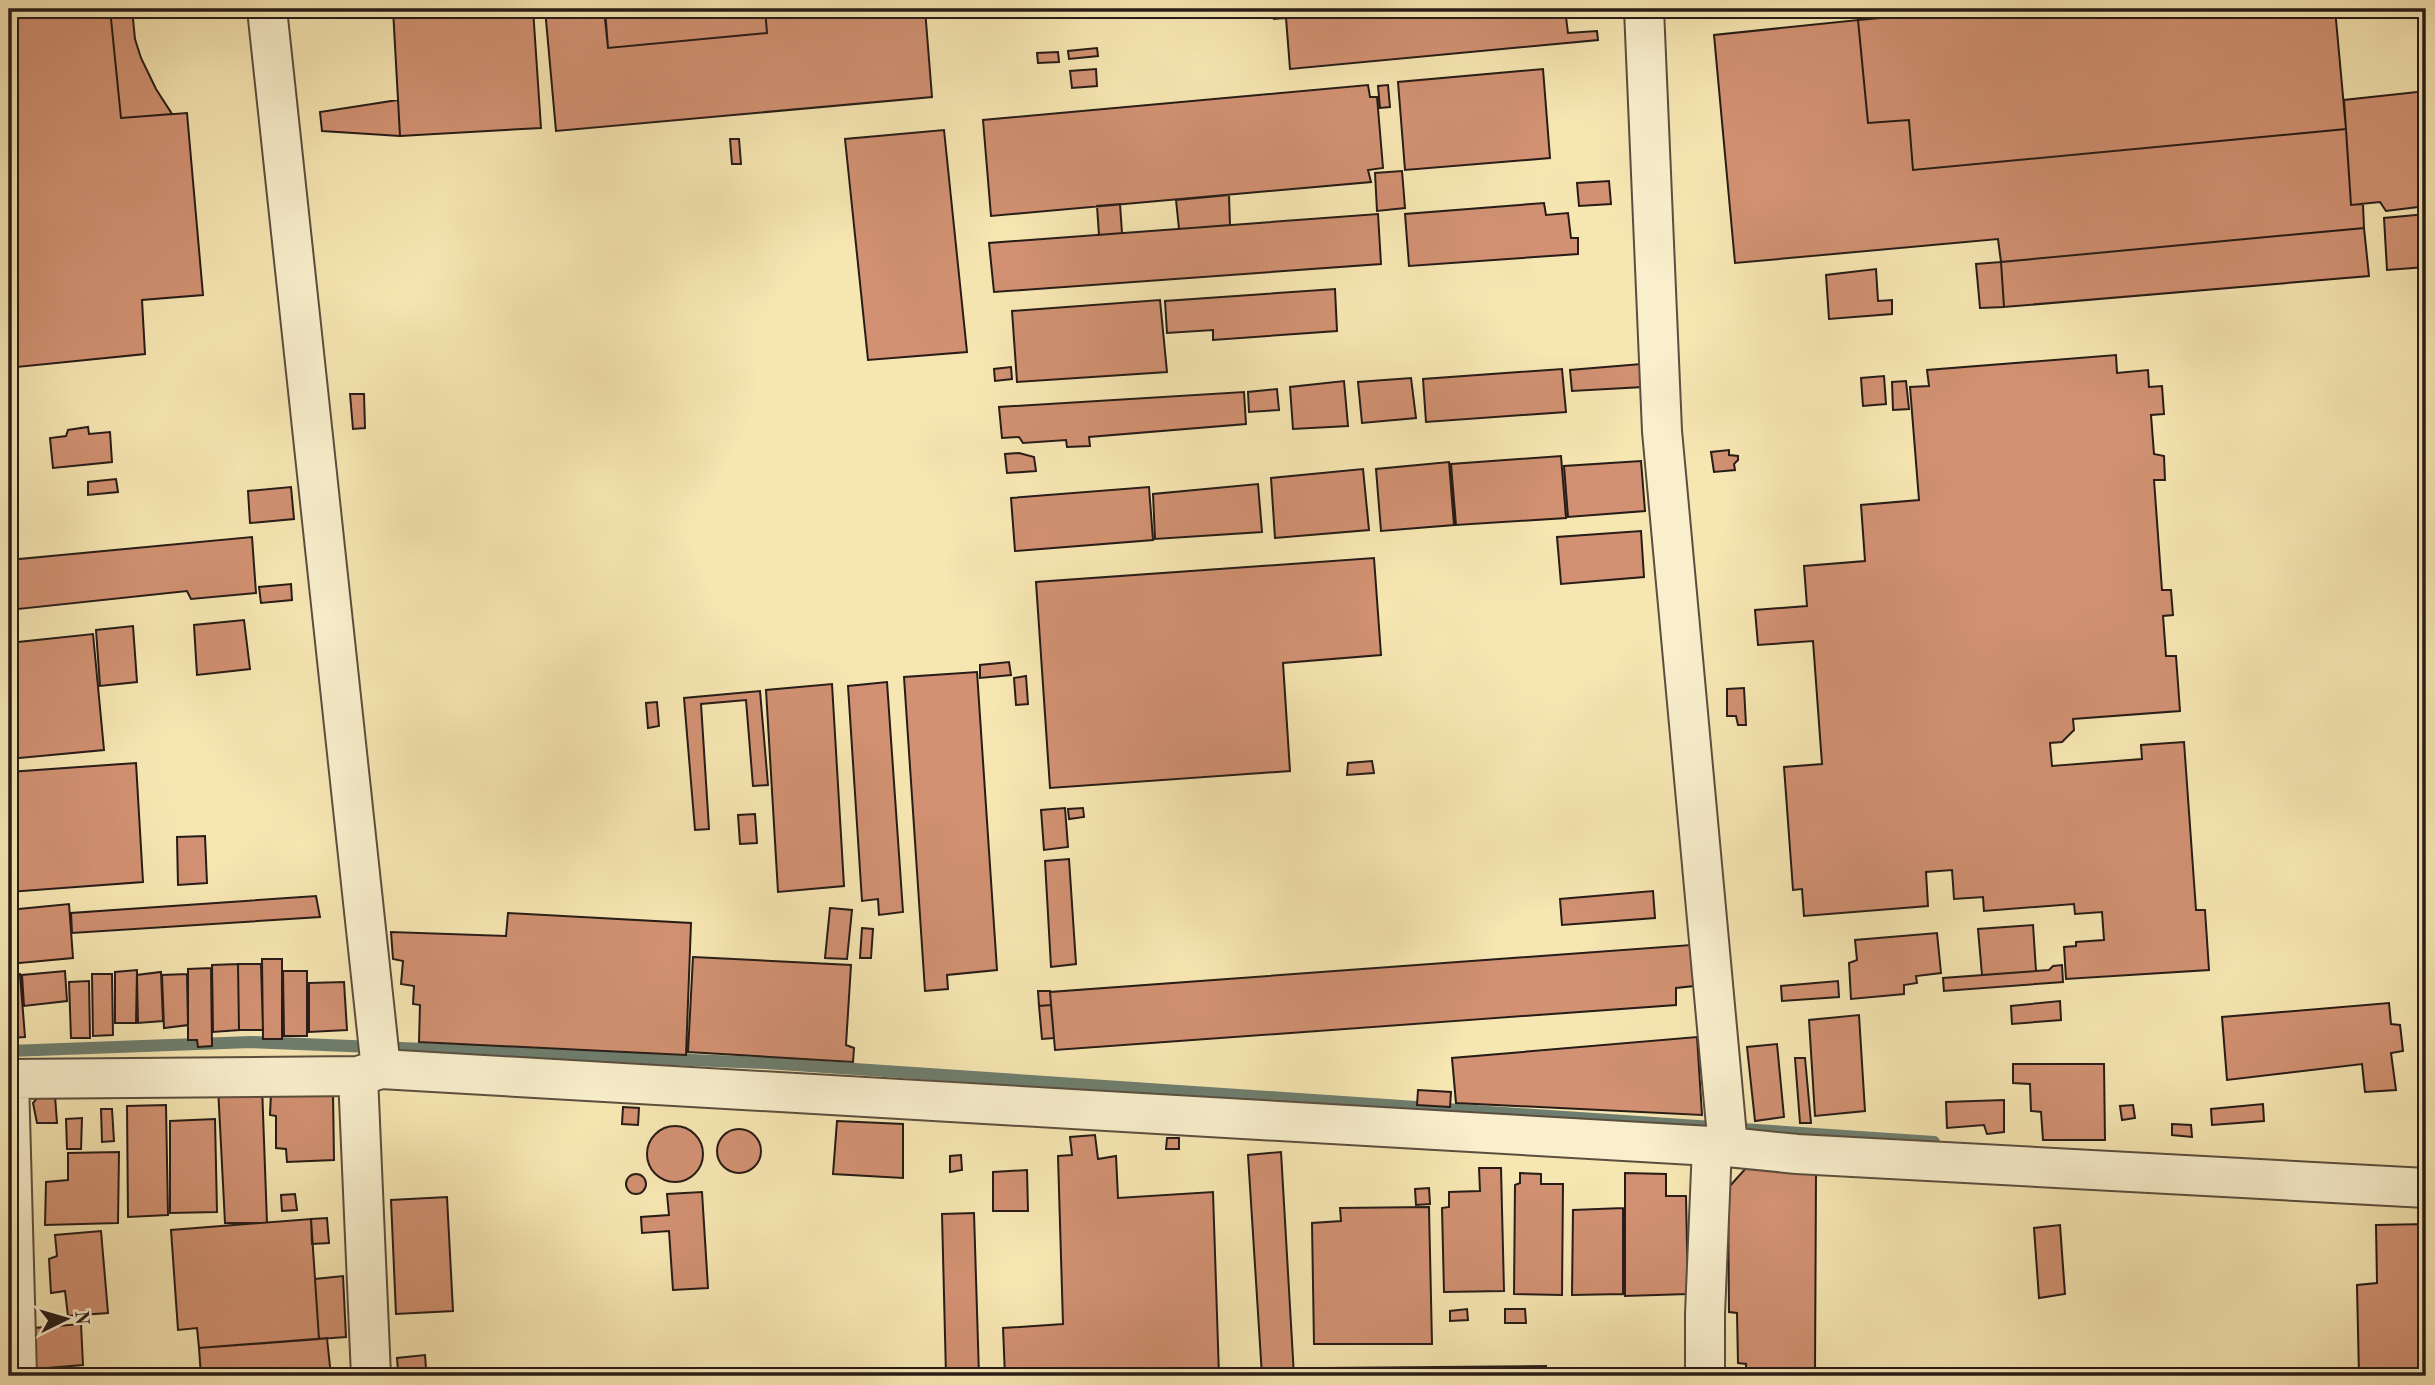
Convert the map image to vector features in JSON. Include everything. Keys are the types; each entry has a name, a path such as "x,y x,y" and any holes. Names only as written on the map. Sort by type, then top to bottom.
{"street":[{"path":"267,9 375,1019 371,1376"},
{"path":"1644,9 1662,431 1724,1100 1723,1146 1705,1301 1705,1376"},
{"path":"17,1376 9,1079 373,1070 1723,1146 1797,1154 2426,1188"}],"building":[{"path":"9,9 110,9 121,118 187,113 203,295 142,300 145,354 17,367 9,278"},
{"path":"110,9 132,9 135,39 141,58 172,114 121,118"},
{"path":"393,9 533,9 541,128 400,136"},
{"path":"545,9 604,9 608,48 767,33 765,9 925,9 932,97 556,131"},
{"path":"605,9 765,9 767,33 608,48"},
{"path":"1273,9 1565,9 1568,33 1597,31 1598,40 1290,69 1286,18 1274,19"},
{"path":"1981,9 2335,9 2346,129 1913,170 1909,120 1868,123 1858,20"},
{"path":"1858,20 1868,123 1909,120 1913,170 2346,129 2351,205 2363,204 2364,228 2001,262 1998,239 1735,263 1714,35"},
{"path":"1097,48 1098,56 1069,59 1068,51"},
{"path":"1058,52 1059,62 1038,63 1037,53"},
{"path":"1096,69 1097,86 1072,88 1070,71"},
{"path":"1543,69 1550,158 1405,170 1398,82"},
{"path":"1368,85 1370,97 1377,97 1383,168 1368,170 1371,182 991,216 983,120"},
{"path":"1388,85 1390,107 1380,108 1378,86"},
{"path":"2426,91 2426,206 2386,211 2380,202 2351,205 2344,100"},
{"path":"398,100 400,136 322,131 320,112"},
{"path":"944,130 967,352 868,360 845,139"},
{"path":"730,139 739,139 741,164 732,164"},
{"path":"1402,171 1405,208 1377,211 1375,173"},
{"path":"1609,181 1611,204 1579,206 1577,183"},
{"path":"1229,195 1230,225 1179,229 1176,200"},
{"path":"1544,203 1546,215 1568,213 1571,238 1578,238 1578,254 1409,266 1405,214"},
{"path":"1120,204 1122,233 1099,235 1097,206"},
{"path":"1378,214 1381,264 994,292 989,243"},
{"path":"2426,214 2426,267 2387,270 2384,218"},
{"path":"2364,228 2369,276 2004,307 2001,262"},
{"path":"2001,262 2004,307 1980,308 1976,264"},
{"path":"1876,269 1878,301 1892,300 1892,314 1829,319 1826,275"},
{"path":"1335,289 1337,331 1213,340 1213,330 1167,333 1165,301"},
{"path":"1160,300 1167,372 1017,382 1012,311"},
{"path":"2116,355 2117,373 2148,370 2149,387 2162,386 2164,414 2151,415 2154,454 2164,456 2165,480 2154,480 2162,590 2171,590 2173,615 2163,616 2166,656 2176,656 2180,711 2073,719 2074,730 2062,742 2050,743 2052,766 2142,759 2141,745 2184,742 2196,910 2205,910 2209,970 2066,979 2064,947 2076,946 2076,942 2104,940 2102,912 2075,914 2074,904 1984,911 1983,897 1954,899 1952,870 1926,872 1928,906 1804,916 1802,889 1793,890 1784,767 1822,764 1813,641 1758,645 1755,610 1807,606 1804,566 1865,561 1861,505 1919,500 1910,387 1929,386 1927,370"},
{"path":"1641,364 1643,387 1572,391 1570,370"},
{"path":"1011,367 1012,379 995,381 994,369"},
{"path":"1562,369 1566,412 1426,422 1423,379"},
{"path":"1884,376 1886,404 1863,406 1861,378"},
{"path":"1411,378 1416,418 1362,423 1358,382"},
{"path":"1344,381 1348,426 1293,429 1290,387"},
{"path":"1906,381 1909,409 1893,410 1892,382"},
{"path":"1277,389 1279,410 1249,412 1248,392"},
{"path":"1244,392 1246,424 1089,437 1090,446 1067,447 1066,440 1023,443 1019,437 1002,438 999,407"},
{"path":"350,394 364,394 365,428 353,429"},
{"path":"88,427 89,434 110,432 112,462 53,468 50,438 66,436 68,430"},
{"path":"1729,450 1729,455 1738,456 1734,464 1735,470 1714,472 1711,452"},
{"path":"1019,453 1034,457 1036,471 1007,473 1005,454"},
{"path":"1561,456 1566,518 1456,525 1451,464"},
{"path":"1641,461 1645,511 1568,517 1564,466"},
{"path":"1449,462 1454,525 1381,531 1376,469"},
{"path":"1363,469 1369,530 1275,538 1271,478"},
{"path":"116,479 118,492 88,495 88,482"},
{"path":"1258,484 1262,532 1155,539 1153,494"},
{"path":"291,487 294,519 250,523 248,491"},
{"path":"1149,487 1153,540 1015,551 1011,498"},
{"path":"1641,531 1644,577 1561,584 1557,537"},
{"path":"252,537 256,593 191,599 187,591 9,610 9,560"},
{"path":"1374,558 1381,655 1283,663 1290,771 1050,788 1036,582"},
{"path":"291,584 292,600 261,603 259,587"},
{"path":"244,620 250,669 197,675 194,625"},
{"path":"133,626 137,682 100,686 96,630"},
{"path":"93,634 104,750 9,759 9,643"},
{"path":"1009,662 1011,675 980,678 980,665"},
{"path":"977,672 997,970 947,975 948,989 925,991 904,677"},
{"path":"1026,676 1028,704 1016,705 1014,678"},
{"path":"887,682 903,912 879,915 878,899 862,901 848,686"},
{"path":"832,684 844,886 778,892 766,690"},
{"path":"1744,688 1746,725 1738,725 1736,716 1727,716 1727,689"},
{"path":"760,691 768,785 753,786 746,700 701,704 709,829 695,830 684,698"},
{"path":"657,702 659,726 648,728 646,703"},
{"path":"1372,761 1374,773 1347,775 1348,763"},
{"path":"136,763 143,882 9,892 9,772"},
{"path":"1065,808 1068,847 1044,850 1041,810"},
{"path":"1083,808 1084,817 1069,819 1068,809"},
{"path":"755,814 757,843 740,844 738,815"},
{"path":"205,836 207,883 178,885 177,837"},
{"path":"1069,859 1076,964 1051,967 1045,861"},
{"path":"1653,891 1655,918 1562,925 1560,899"},
{"path":"316,896 320,917 72,933 71,913"},
{"path":"69,904 73,958 9,964 9,910"},
{"path":"830,908 852,910 847,959 825,958"},
{"path":"508,913 691,923 686,1055 419,1042 420,1005 413,1004 414,986 401,984 403,961 393,959 391,932 506,936"},
{"path":"2033,925 2036,971 1982,975 1978,929"},
{"path":"862,928 873,929 871,958 860,958"},
{"path":"1937,933 1941,973 1916,976 1917,983 1904,985 1904,994 1851,999 1849,963 1857,960 1855,940"},
{"path":"1691,945 1694,986 1676,988 1676,1005 1055,1050 1050,992"},
{"path":"693,957 851,965 846,1045 854,1048 853,1062 688,1052"},
{"path":"262,959 282,959 282,1039 263,1039"},
{"path":"238,964 261,964 263,1030 239,1030"},
{"path":"238,964 239,1030 213,1032 212,965"},
{"path":"2062,965 2063,982 1944,991 1943,978 2049,970 2053,966"},
{"path":"211,968 212,1046 198,1047 197,1040 188,1040 188,969"},
{"path":"137,970 136,1023 115,1023 115,972"},
{"path":"65,971 67,1001 24,1006 22,975"},
{"path":"283,971 307,971 307,1036 284,1036"},
{"path":"161,972 163,1021 138,1023 137,975"},
{"path":"20,974 25,1037 9,1038 9,975"},
{"path":"92,974 112,974 113,1035 93,1036"},
{"path":"187,974 188,1025 164,1028 162,975"},
{"path":"89,981 90,1038 71,1038 69,982"},
{"path":"1838,981 1839,997 1782,1001 1781,986"},
{"path":"344,982 347,1030 309,1032 309,983"},
{"path":"1038,991 1050,991 1051,1005 1039,1006"},
{"path":"2060,1001 2061,1020 2012,1024 2011,1006"},
{"path":"2389,1003 2391,1024 2400,1025 2403,1051 2391,1053 2396,1090 2365,1092 2362,1064 2227,1080 2222,1017"},
{"path":"1051,1005 1054,1038 1042,1039 1039,1006"},
{"path":"1859,1015 1865,1111 1815,1116 1809,1020"},
{"path":"1697,1037 1702,1115 1456,1103 1452,1058"},
{"path":"1777,1044 1784,1117 1755,1121 1747,1047"},
{"path":"1795,1058 1805,1058 1811,1123 1800,1123"},
{"path":"2013,1064 2104,1064 2105,1140 2043,1140 2041,1112 2031,1111 2030,1084 2013,1083"},
{"path":"262,1086 267,1223 225,1223 218,1087"},
{"path":"1418,1090 1451,1092 1450,1107 1417,1105"},
{"path":"271,1093 333,1093 334,1160 287,1162 286,1149 276,1148 276,1116 270,1115"},
{"path":"55,1096 57,1123 37,1123 33,1103 38,1097"},
{"path":"2004,1100 2004,1132 1987,1134 1984,1125 1947,1128 1946,1102"},
{"path":"2263,1104 2264,1121 2212,1125 2211,1109"},
{"path":"166,1105 168,1215 128,1217 127,1106"},
{"path":"2133,1105 2135,1118 2122,1120 2120,1106"},
{"path":"623,1107 639,1108 638,1125 622,1124"},
{"path":"101,1109 112,1109 114,1141 102,1142"},
{"path":"82,1118 81,1149 67,1149 66,1119"},
{"path":"215,1119 217,1212 170,1213 170,1121"},
{"path":"837,1121 903,1124 903,1178 833,1174"},
{"path":"2172,1124 2191,1125 2192,1137 2172,1135"},
{"path":"675,1126 695,1134 703,1154 695,1174 675,1182 655,1174 647,1154 655,1134"},
{"path":"739,1129 754,1136 761,1151 754,1166 739,1173 724,1166 717,1151 724,1136"},
{"path":"1095,1135 1098,1159 1116,1156 1118,1198 1213,1192 1219,1376 1005,1376 1003,1328 1063,1324 1058,1156 1072,1155 1070,1137"},
{"path":"1167,1138 1179,1138 1179,1149 1166,1149"},
{"path":"119,1152 118,1223 45,1225 46,1182 68,1180 68,1153"},
{"path":"1281,1152 1294,1376 1262,1376 1248,1155"},
{"path":"961,1155 962,1170 950,1172 950,1156"},
{"path":"1747,1167 1816,1172 1815,1376 1746,1376 1746,1364 1738,1363 1737,1313 1729,1312 1728,1188"},
{"path":"1479,1168 1501,1168 1504,1291 1444,1292 1442,1208 1449,1207 1449,1192 1480,1191"},
{"path":"1027,1170 1028,1211 993,1211 993,1172"},
{"path":"1520,1173 1541,1174 1541,1184 1563,1184 1562,1295 1514,1294 1515,1185 1520,1183"},
{"path":"1625,1173 1666,1174 1666,1196 1686,1196 1688,1294 1625,1296"},
{"path":"636,1174 643,1177 646,1184 643,1191 636,1194 629,1191 626,1184 629,1177"},
{"path":"1429,1188 1430,1204 1416,1205 1415,1189"},
{"path":"702,1192 708,1288 673,1290 669,1231 642,1233 641,1217 669,1215 667,1194"},
{"path":"295,1194 297,1210 282,1211 281,1195"},
{"path":"447,1197 453,1311 396,1314 391,1200"},
{"path":"1429,1207 1432,1344 1314,1344 1312,1223 1341,1221 1340,1208"},
{"path":"1623,1208 1623,1294 1572,1295 1573,1210"},
{"path":"974,1213 979,1376 946,1376 942,1214"},
{"path":"327,1218 329,1243 312,1244 311,1219"},
{"path":"311,1219 319,1339 199,1348 197,1328 178,1330 171,1230"},
{"path":"2426,1224 2426,1376 2359,1376 2357,1285 2377,1283 2376,1225"},
{"path":"2060,1225 2065,1294 2039,1298 2034,1228"},
{"path":"101,1231 108,1313 68,1316 65,1291 51,1293 49,1259 57,1256 55,1235"},
{"path":"343,1276 346,1337 319,1339 315,1279"},
{"path":"1467,1309 1468,1320 1450,1321 1450,1311"},
{"path":"1505,1309 1525,1309 1526,1323 1505,1323"},
{"path":"81,1324 83,1365 35,1369 34,1328"},
{"path":"327,1338 331,1376 201,1376 199,1348"},
{"path":"425,1355 426,1368 398,1370 397,1358"},
{"path":"70,1366 71,1376 35,1376 35,1369"},
{"path":"1546,1366 1546,1376 1322,1376 1322,1368"}],"waterway":[{"path":"9,1051 251,1042 766,1063 1934,1142"}]}
